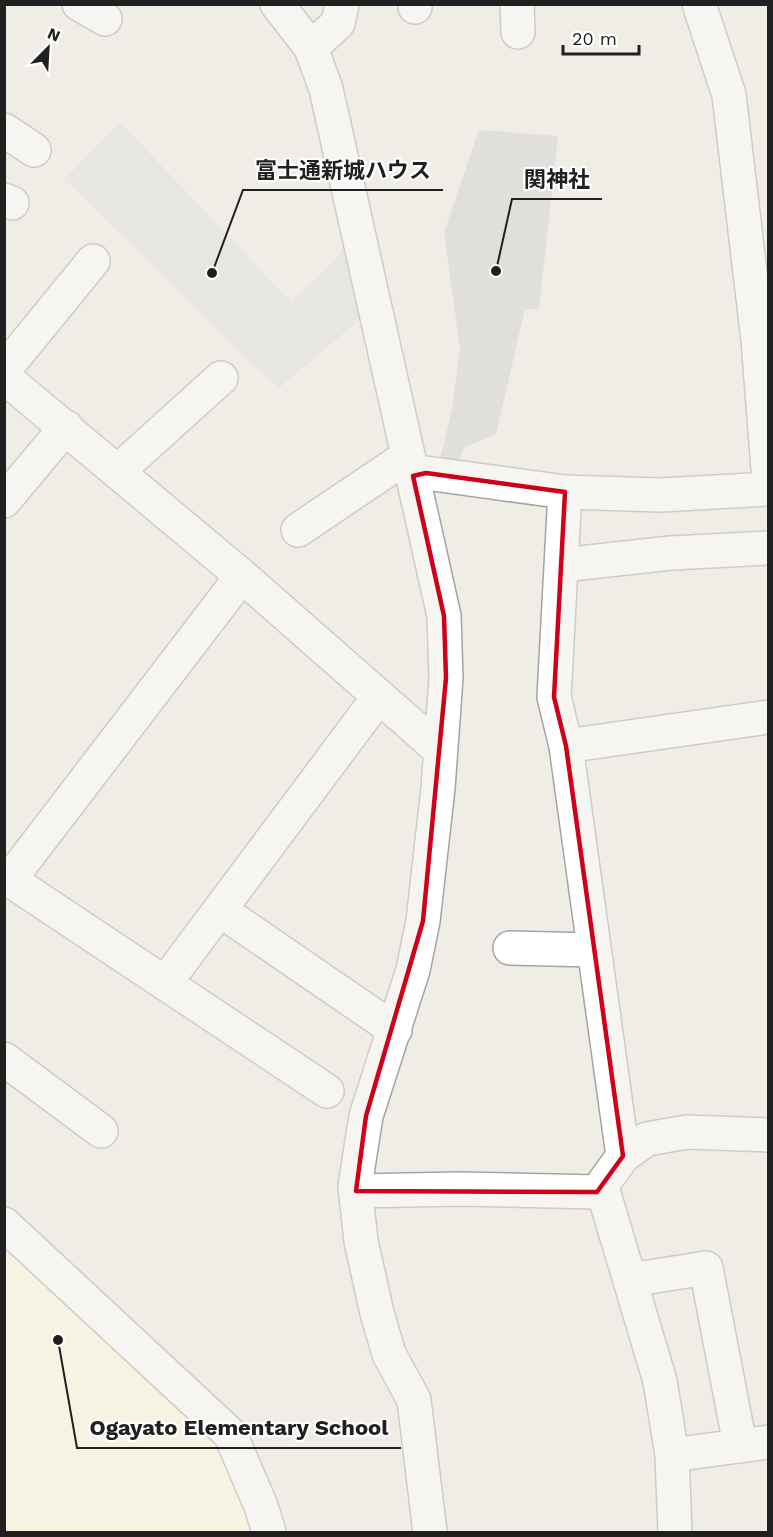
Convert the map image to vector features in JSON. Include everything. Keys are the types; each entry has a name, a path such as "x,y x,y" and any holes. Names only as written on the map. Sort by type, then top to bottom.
{"street":[{"path":"277,4 310,48 326,88 444,616 446,678 423,921 413,970 366,1116 356,1191 361,1241 377,1313 389,1354 414,1400 430,1533"},
{"path":"310,48 338,22 342,13 342,4"},
{"path":"699,4 729,95 763,336 768,468"},
{"path":"4,130 34,150"},
{"path":"4,370 93,261"},
{"path":"4,377 242,576 378,698 440,750"},
{"path":"118,471 221,378"},
{"path":"4,501 66,427"},
{"path":"410,466 426,473 565,492 661,495 768,489"},
{"path":"298,530 410,466"},
{"path":"565,492 554,697 566,746 623,1156"},
{"path":"562,565 671,553 768,548"},
{"path":"242,576 7,877 327,1091"},
{"path":"165,983 378,698"},
{"path":"566,746 768,717"},
{"path":"219,910 395,1030"},
{"path":"510,948 593,950"},
{"path":"4,1059 101,1131"},
{"path":"356,1191 459,1189 597,1192 623,1156 647,1139 687,1132 768,1135"},
{"path":"602,1187 660,1381 672,1455 675,1533"},
{"path":"4,1224 230,1434 261,1506 269,1533"},
{"path":"630,1281 706,1268 754,1444 672,1455"}],"highlighted area":[{"path":"426,473 565,492 554,697 566,746 623,1156 597,1192 356,1191 366,1116 423,921 446,678 444,616 413,476"}],"shaded area":[{"path":"120,122 291,302 350,244 367,313 278,389 65,179"},
{"path":"479,130 558,136 539,309 525,309 496,434 463,448 458,468 439,464 452,409 460,349 444,232"},
{"path":"4,1243 219,1436 258,1532 5,1532"}],"place":[{"name":"関神社","path":"496,271"},
{"name":"富士通新城ハウス","path":"212,273"},
{"name":"Ogayato Elementary School","path":"58,1340"}]}
